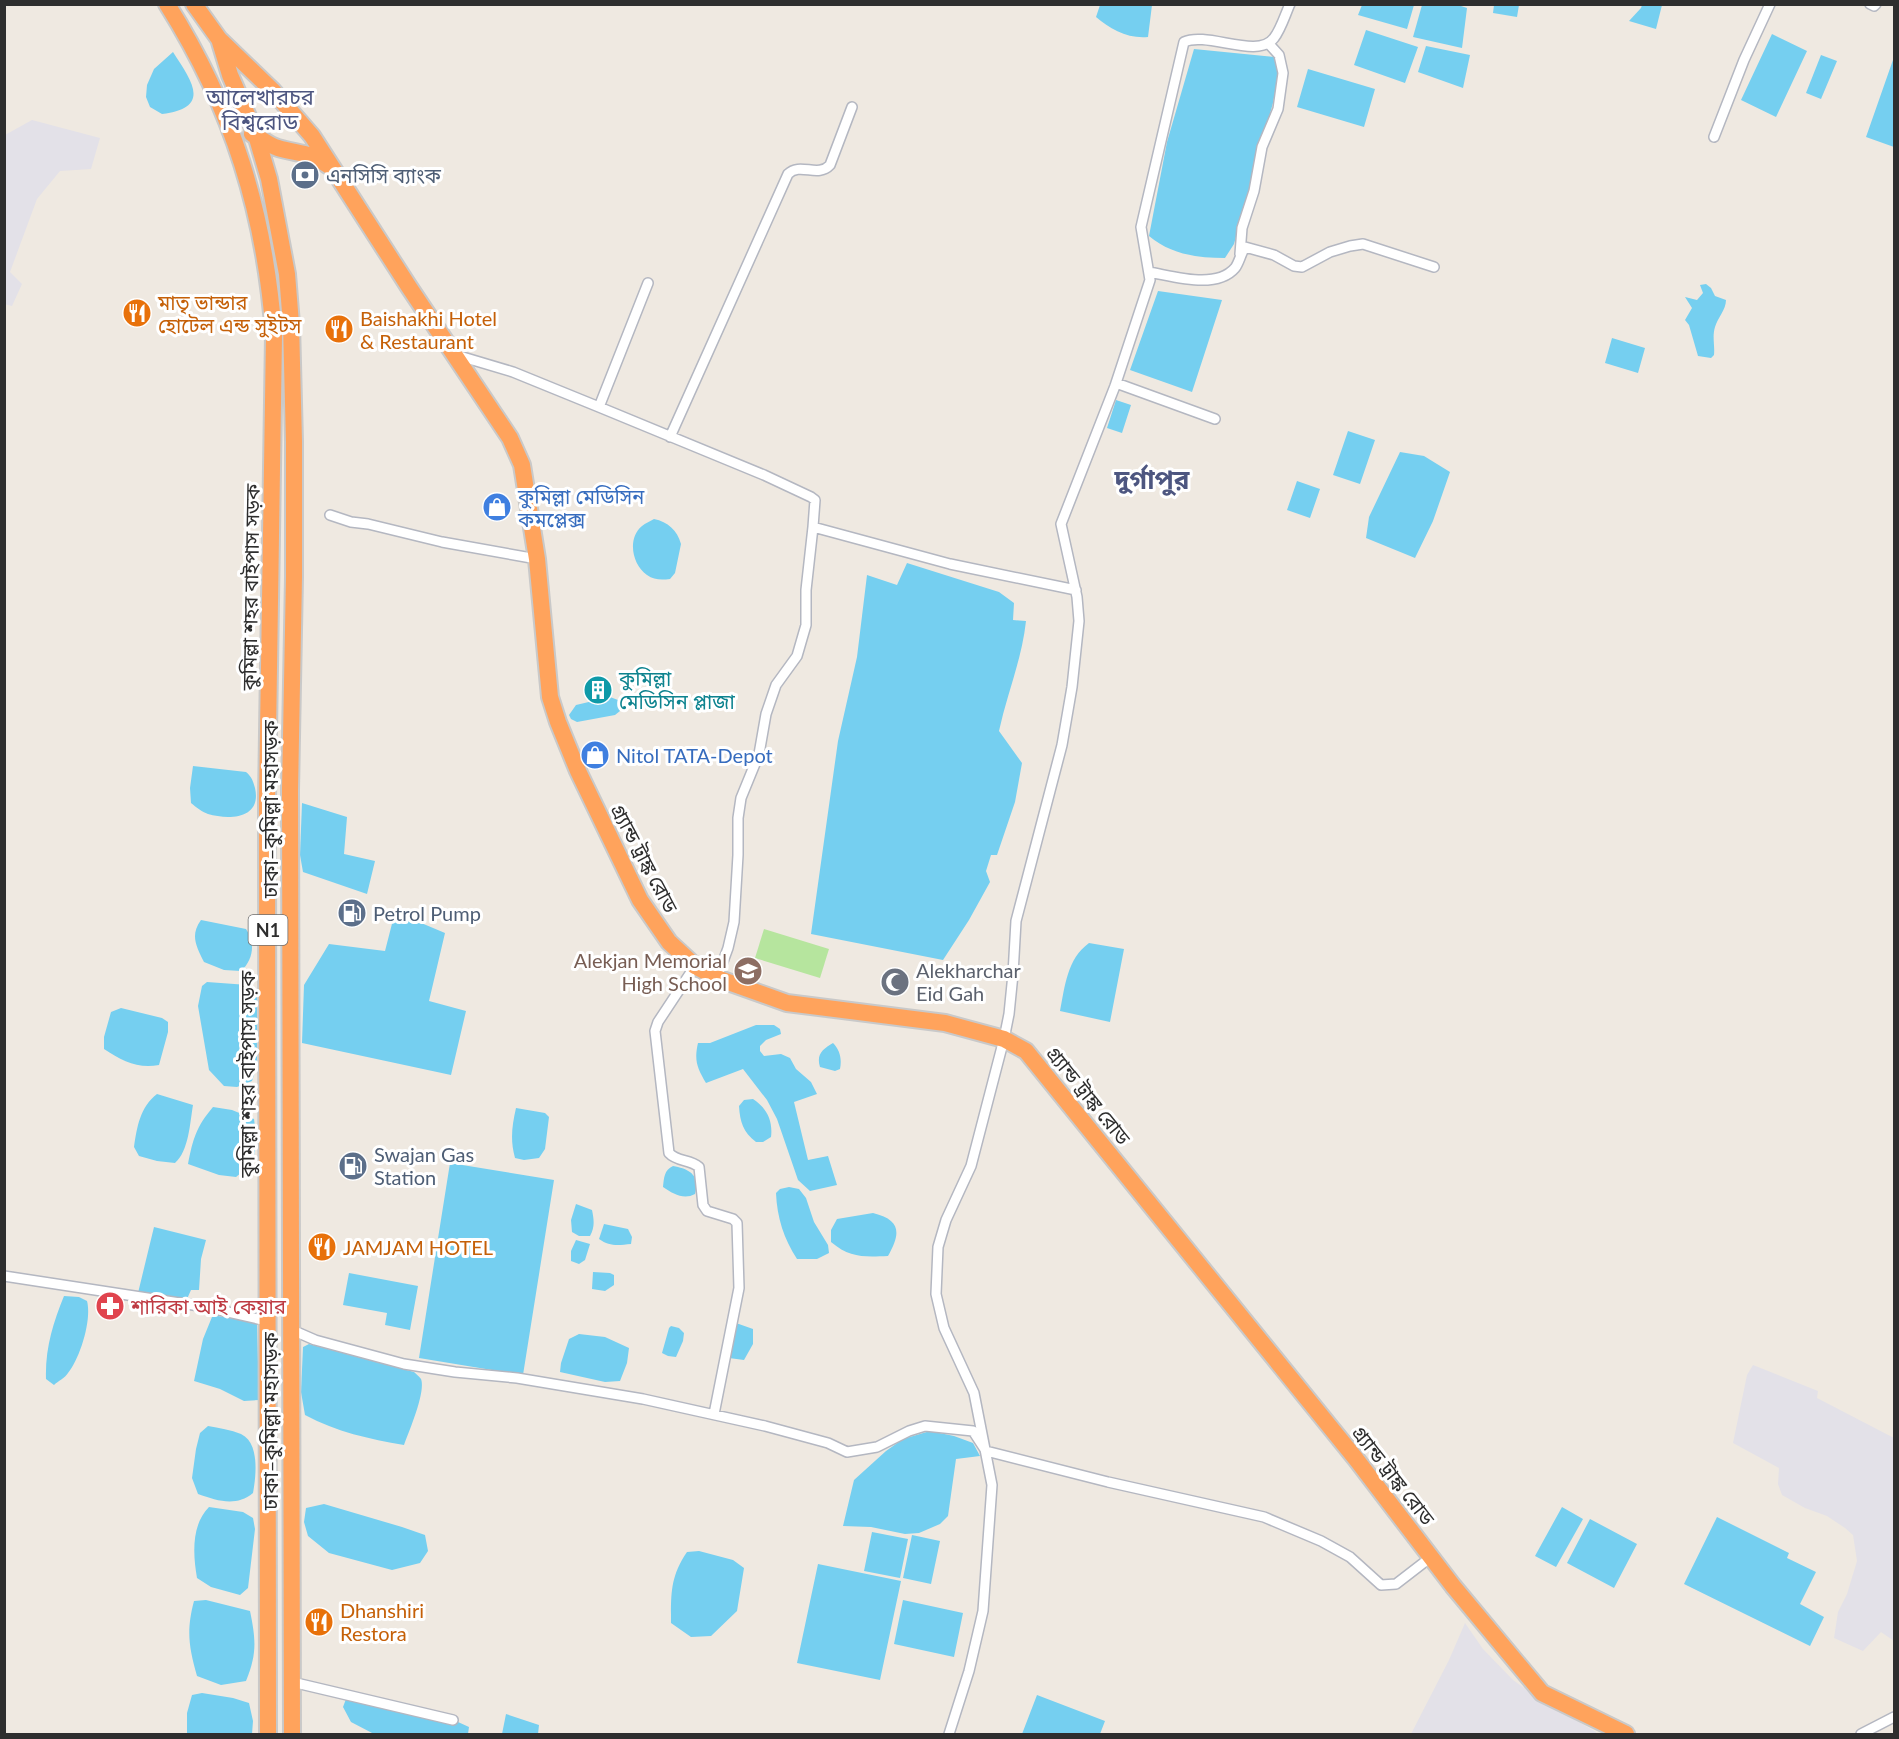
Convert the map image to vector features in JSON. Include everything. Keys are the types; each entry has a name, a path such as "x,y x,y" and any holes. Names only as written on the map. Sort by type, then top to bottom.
{"highway":[{"name":"N1","path":"167,4 189,39 232,130"},
{"name":"গ্র্যান্ড ট্রাঙ্ক রোড","path":"194,4 219,39 273,91 317,157 335,170 510,438 522,465 537,559 550,697 587,791 640,900 652,921 669,942 695,966 717,978 787,1003 945,1023 1004,1039 1026,1051 1542,1693 1626,1734"},
{"name":"ঢাকা–কুমিল্লা মহাসড়ক","path":"219,39 236,90 256,135 276,213 292,332 294,442 290,790 292,1734"},
{"path":"218,97 236,90"},
{"name":"গ্র্যান্ড ট্রাঙ্ক রোড","path":"232,130 241,130 256,135 267,144 280,149 310,147"},
{"name":"কুমিল্লা শহর বাইপাস সড়ক","path":"232,130 252,194 260,233 271,288 274,336 267,800 268,1734"}],"street":[{"path":"949,1734 969,1671 983,1611 992,1485 974,1393 944,1328 936,1294 938,1247 946,1220 971,1166 1004,1039 1009,1014 1016,921 1062,745 1072,687 1079,621 1076,590 1061,524 1116,383 1150,280 1141,227 1184,42 1191,39 1202,39 1258,46 1269,44 1275,38 1290,4"},
{"path":"1714,138 1744,60 1770,4"},
{"path":"1870,4 1876,4"},
{"path":"1240,256 1242,228 1254,191 1262,147 1278,109 1283,73 1279,55 1269,44"},
{"path":"670,437 788,174 792,169 820,171 830,165 852,107"},
{"path":"1149,272 1202,281 1218,278 1235,268 1245,247 1274,255 1294,266 1302,267 1330,252 1363,244 1434,267"},
{"path":"599,407 648,283"},
{"path":"454,355 513,372 764,475 815,500 806,590 806,625 798,656 776,685 766,714 759,754 741,798 738,818 734,922 728,948 717,978"},
{"path":"1116,383 1215,419"},
{"path":"330,515 351,522 442,542 537,559"},
{"path":"813,526 950,564 1076,590"},
{"path":"695,966 658,1022 655,1031 669,1154 699,1167 703,1205 707,1211 733,1219 737,1223 739,1288 714,1414"},
{"path":"4,1276 206,1307 267,1321"},
{"path":"292,1330 315,1340 404,1364 594,1389 714,1414 828,1443 847,1452 877,1447 909,1431 925,1426 973,1431 986,1451 1108,1482 1264,1517 1350,1557 1381,1585 1396,1584 1431,1557"},
{"path":"292,1682 453,1720"},
{"path":"1861,1734 1894,1717"}],"shaded area":[{"path":"32,120 100,138 91,169 60,171 37,199 10,272 22,284 12,306 4,304 5,135"},
{"path":"1753,1365 1818,1391 1817,1398 1894,1438 1894,1641 1881,1632 1863,1651 1834,1638 1838,1612 1847,1594 1857,1561 1853,1535 1827,1516 1805,1508 1782,1495 1778,1484 1779,1468 1733,1443 1747,1375"},
{"path":"1465,1623 1483,1649 1513,1680 1596,1734 1411,1734"}],"green space":[{"path":"764,929 829,949 820,978 755,958"}],"water":[{"path":"1362,4 1414,5 1407,29 1358,15"},
{"path":"1100,5 1152,5 1148,37 1126,35 1107,25 1096,17"},
{"path":"1422,5 1458,5 1467,8 1462,48 1413,37"},
{"path":"1494,5 1519,5 1517,17 1493,13"},
{"path":"1642,5 1662,5 1656,29 1629,21"},
{"path":"1366,30 1418,47 1405,83 1354,65"},
{"path":"1772,34 1807,51 1776,117 1741,100"},
{"path":"1426,46 1470,55 1463,88 1418,72"},
{"path":"1194,49 1274,57 1279,71 1273,103 1234,244 1225,258 1184,254 1166,247 1149,236 1167,142"},
{"path":"173,52 191,82 193,99 188,106 178,111 162,114 150,107 146,97 147,85 154,69"},
{"path":"1821,55 1837,61 1821,99 1806,93"},
{"path":"1894,57 1894,147 1866,137"},
{"path":"1308,69 1375,89 1364,127 1297,107"},
{"path":"1706,284 1715,296 1726,300 1715,327 1714,355 1711,358 1698,356 1689,325 1685,320 1692,308 1685,297 1697,300 1703,293 1700,285"},
{"path":"1158,291 1222,300 1192,392 1130,370"},
{"path":"1612,338 1645,348 1638,373 1605,363"},
{"path":"1116,400 1131,405 1122,433 1107,428"},
{"path":"1348,431 1375,440 1360,484 1333,475"},
{"path":"1400,452 1424,456 1450,472 1433,521 1415,558 1366,538 1369,517"},
{"path":"1297,481 1320,489 1310,518 1287,510"},
{"path":"654,519 671,527 681,544 675,573 670,579 650,577 642,571 633,551 637,531"},
{"path":"907,563 999,592 1014,603 1013,620 1026,621 1021,649 999,731 1022,763 1015,802 997,855 991,855 986,871 990,882 943,960 811,934 838,741 857,657 867,575 897,585"},
{"path":"610,697 618,700 620,711 615,715 577,722 569,715 576,705"},
{"path":"193,766 246,772 255,788 254,806 242,815 234,817 216,816 201,811 191,803 190,788"},
{"path":"302,803 347,817 344,854 375,861 367,894 303,872 300,855"},
{"path":"395,912 445,933 429,1001 466,1011 451,1075 302,1043 304,985 329,944 385,951"},
{"path":"201,920 246,929 251,940 252,951 241,971 224,970 204,962 195,936"},
{"path":"1089,943 1124,949 1110,1022 1060,1011 1071,965"},
{"path":"207,982 248,985 257,996 257,1065 252,1081 237,1087 224,1086 209,1070 198,1006 202,986"},
{"path":"121,1008 162,1018 168,1022 168,1032 159,1065 144,1066 130,1063 104,1049 104,1037 111,1012"},
{"path":"756,1025 774,1025 780,1029 781,1034 766,1040 760,1046 760,1051 764,1056 781,1054 790,1058 796,1069 811,1082 817,1094 794,1102 808,1160 828,1156 837,1185 810,1191 798,1180 777,1119 767,1100 743,1069 706,1083 700,1073 696,1059 698,1043 710,1043"},
{"path":"833,1043 841,1058 840,1069 835,1071 820,1067 819,1062 821,1052"},
{"path":"157,1094 193,1105 186,1144 180,1158 175,1163 139,1156 134,1147 143,1111"},
{"path":"753,1099 762,1106 770,1120 771,1137 763,1142 756,1142 748,1134 740,1117 739,1106 744,1100"},
{"path":"213,1107 232,1110 254,1119 257,1142 252,1164 236,1177 219,1175 188,1164 196,1134"},
{"path":"516,1108 545,1113 549,1117 545,1149 539,1158 524,1160 515,1158 512,1133"},
{"path":"450,1163 554,1180 523,1375 419,1358"},
{"path":"673,1166 692,1174 696,1182 695,1194 683,1196 663,1187 666,1172"},
{"path":"789,1187 799,1189 806,1198 814,1222 828,1245 829,1253 817,1259 797,1259 788,1244 780,1220 776,1193 780,1189"},
{"path":"576,1204 592,1210 594,1223 590,1236 579,1236 572,1232 571,1220"},
{"path":"873,1213 889,1219 896,1228 895,1241 888,1256 851,1254 831,1242 831,1230 837,1219"},
{"path":"604,1224 628,1229 632,1237 631,1244 619,1245 603,1242 599,1239"},
{"path":"154,1227 206,1240 201,1259 199,1290 191,1290 187,1299 138,1293"},
{"path":"576,1240 590,1244 585,1260 579,1264 571,1261 571,1251"},
{"path":"593,1272 614,1275 614,1285 605,1291 592,1289"},
{"path":"349,1273 418,1286 410,1330 385,1325 387,1313 343,1305"},
{"path":"64,1296 79,1297 87,1301 88,1318 77,1358 67,1375 54,1385 46,1379 48,1347"},
{"path":"212,1317 257,1323 259,1400 244,1401 220,1389 194,1381 203,1339"},
{"path":"736,1323 753,1329 753,1344 744,1360 729,1358"},
{"path":"671,1326 679,1328 684,1333 676,1357 662,1353"},
{"path":"579,1334 605,1337 629,1348 627,1363 620,1381 605,1382 560,1372 569,1339"},
{"path":"309,1344 414,1372 421,1379 419,1402 404,1445 353,1434 305,1415 301,1392 303,1347"},
{"path":"208,1426 241,1434 251,1445 255,1460 255,1478 253,1493 247,1497 227,1501 198,1494 192,1478 196,1449 200,1433"},
{"path":"930,1431 973,1443 980,1456 956,1459 948,1516 940,1524 919,1533 905,1534 871,1527 843,1526 854,1480 903,1439"},
{"path":"324,1504 425,1535 428,1551 420,1563 392,1570 329,1553 308,1536 304,1522 306,1508"},
{"path":"209,1507 243,1512 253,1518 255,1529 248,1588 240,1595 211,1587 197,1578 194,1550 196,1531 203,1514"},
{"path":"1562,1507 1583,1519 1556,1567 1535,1556"},
{"path":"1717,1517 1789,1553 1787,1558 1816,1572 1800,1604 1824,1617 1810,1646 1684,1584"},
{"path":"1590,1519 1637,1544 1614,1588 1567,1563"},
{"path":"872,1532 908,1539 900,1578 864,1571"},
{"path":"912,1535 940,1541 931,1584 903,1578"},
{"path":"699,1551 733,1560 744,1568 737,1611 711,1636 691,1637 671,1623 672,1594 674,1578 681,1561 687,1552"},
{"path":"818,1564 901,1581 880,1680 797,1663"},
{"path":"206,1600 250,1611 254,1647 246,1681 221,1685 197,1676 190,1647 190,1621 194,1601"},
{"path":"903,1600 963,1613 954,1657 894,1644"},
{"path":"202,1693 249,1703 253,1721 252,1734 187,1734 187,1713 192,1695"},
{"path":"1037,1695 1105,1721 1100,1734 1022,1734"},
{"path":"346,1699 458,1722 469,1727 468,1734 374,1734 351,1722 343,1707"},
{"path":"506,1714 539,1725 538,1734 502,1734"}],"place":[{"name":"এনসিসি ব্যাংক","path":"305,175"},
{"name":"মাতৃ ভান্ডার হোটেল এন্ড সুইটস","path":"137,313"},
{"name":"Baishakhi Hotel & Restaurant","path":"339,329"},
{"name":"কুমিল্লা মেডিসিন কমপ্লেক্স","path":"497,507"},
{"name":"কুমিল্লা মেডিসিন প্লাজা","path":"598,690"},
{"name":"Nitol TATA-Depot","path":"595,755"},
{"name":"Petrol Pump","path":"352,913"},
{"name":"Alekjan Memorial High School","path":"748,971"},
{"name":"Alekharchar Eid Gah","path":"895,982"},
{"name":"Swajan Gas Station","path":"353,1166"},
{"name":"JAMJAM HOTEL","path":"322,1247"},
{"name":"শারিকা আই কেয়ার","path":"110,1306"},
{"name":"Dhanshiri Restora","path":"319,1622"}],"district":[{"name":"আলেখারচর বিশ্বরোড","path":"260,108"},
{"name":"দুর্গাপুর","path":"1152,479"}]}
